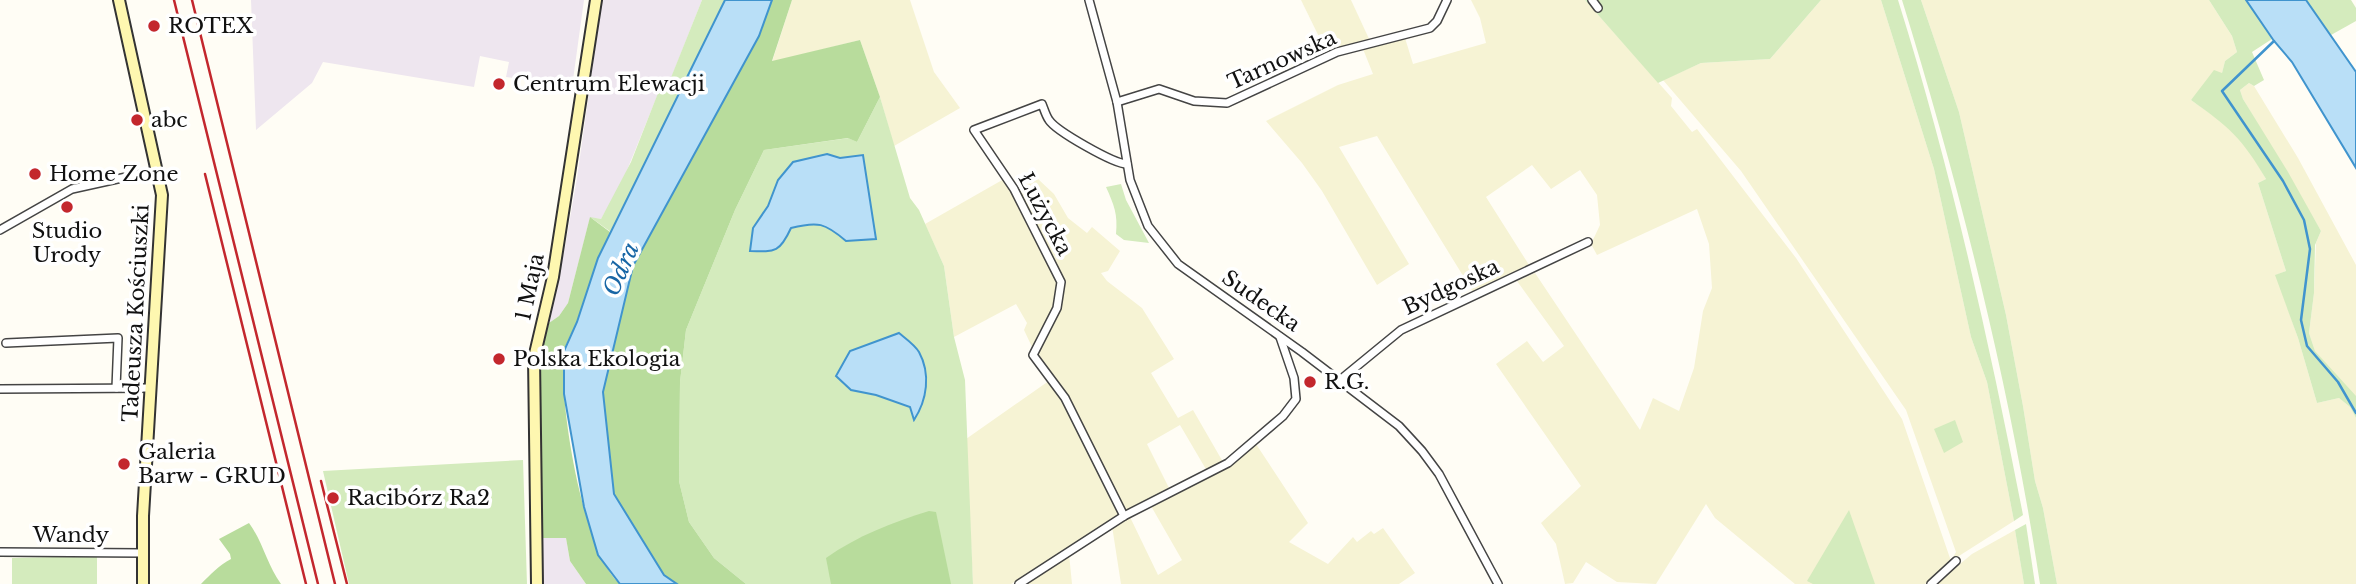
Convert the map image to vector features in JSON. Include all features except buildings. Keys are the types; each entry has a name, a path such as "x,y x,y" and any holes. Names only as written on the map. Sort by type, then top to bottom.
{"main road":[{"name":"Tadeusza Kościuszki","path":"119,0 159,170 162,195 143,584"},
{"name":"1 Maja","path":"537,584 534,358 553,277 596,0"}],"street":[{"name":"Sudecka","path":"1089,0 1117,102 1130,180 1149,226 1178,264 1280,336 1399,426 1439,474 1498,584"},
{"name":"Tarnowska","path":"1117,102 1159,89 1194,101 1227,103 1337,52 1430,28 1437,21 1447,0"},
{"path":"1592,0 1598,8"},
{"name":"Łużycka","path":"1124,516 1065,398 1033,355 1057,308 1061,282 1014,189 974,130 1042,104 1050,122 1094,151 1121,164 1127,164"},
{"path":"0,230 72,189 159,170"},
{"name":"Bydgoska","path":"1340,380 1402,330 1588,242"},
{"path":"1019,584 1124,516 1228,463 1283,416 1296,400 1294,377 1280,336"},
{"path":"6,343 118,338 116,388"},
{"path":"0,389 151,388"},
{"name":"Wandy","path":"0,552 143,553"},
{"path":"1931,584 1956,561"}],"shaded area":[{"path":"251,0 584,0 572,87 506,77 509,62 480,56 474,87 323,62 312,83 256,130"},
{"path":"602,0 702,0 666,91 660,89 621,185 601,219 590,218 568,303 559,316 549,323 577,178"},
{"path":"792,0 910,0 934,72 960,108 894,146 860,40 772,62"},
{"path":"1301,0 1351,0 1370,41 1327,53"},
{"path":"1471,0 1585,0 1672,98 1671,106 1692,132 1697,129 1796,258 1902,419 1951,561 1925,584 1795,584 1715,518 1706,504 1656,584 1617,582 1586,562 1573,583 1565,584 1556,544 1541,523 1581,486 1496,364 1527,341 1543,362 1564,346 1517,281 1535,273 1640,430 1653,398 1679,411 1694,368 1703,311 1712,288 1709,244 1697,209 1597,255 1591,244 1600,225 1597,195 1580,170 1551,189 1532,165 1486,197 1529,265 1473,292 1377,136 1339,147 1409,264 1377,285 1322,191 1266,121 1338,85 1373,74 1363,49 1405,38 1413,64 1486,43 1480,18"},
{"path":"1821,0 1881,0 1934,169 1971,337 1987,382 2014,521 1951,561 1956,552 1906,410 1741,171 1663,80 1701,63 1770,59"},
{"path":"1921,0 2209,0 2232,36 2237,52 2225,61 2222,73 2191,100 2228,126 2248,148 2266,179 2258,183 2286,271 2276,275 2317,403 2339,398 2350,407 2356,418 2356,584 2057,584 2043,508 2035,481 2006,315 1959,112"},
{"path":"2249,83 2254,86 2298,158 2356,265 2356,396 2315,351 2309,333 2316,243 2321,231 2243,99 2240,90"},
{"path":"1004,179 1012,193 1038,179 1054,194 1068,218 1087,233 1092,227 1120,251 1108,271 1101,273 1107,281 1142,308 1174,359 1151,373 1178,418 1193,410 1223,462 1207,471 1180,425 1147,444 1170,490 1110,522 1011,584 973,584 966,439 1053,378 1038,352 1032,347 1024,330 1027,323 1016,304 954,337 944,266 925,224"},
{"path":"1256,444 1308,523 1289,542 1328,564 1353,537 1357,542 1371,531 1374,534 1383,528 1415,573 1399,584 1121,584 1112,526 1130,517 1158,575 1182,560 1151,506 1231,465"},
{"path":"2015,530 2024,584 1936,584 1972,554"},
{"path":"543,538 566,538 570,561 586,584 543,584"},
{"path":"1069,554 1072,584 1022,584"}],"green space":[{"path":"702,0 725,0 611,232 590,217 601,219 631,162 660,88 666,90"},
{"path":"772,0 792,0 772,61 860,40 880,97 857,142 848,138 764,150 735,210 686,330 680,382 679,481 689,522 714,558 746,584 677,584 664,575 614,494 603,392 633,266 759,36"},
{"path":"1585,0 1821,0 1770,59 1701,63 1658,83"},
{"path":"1881,0 1898,0 1952,191 1997,385 2023,515 2014,521 1987,382 1971,337 1934,169"},
{"path":"1902,0 1921,0 1959,112 2006,315 2035,481 2043,508 2057,584 2040,584 2014,436 1982,289"},
{"path":"2209,0 2246,0 2272,39 2252,52 2264,80 2254,86 2249,83 2240,90 2321,231 2315,245 2314,293 2309,333 2315,351 2356,396 2356,418 2350,407 2339,398 2317,403 2298,338 2275,275 2286,271 2258,183 2266,179 2234,134 2191,100 2214,70 2222,73 2225,61 2237,52 2232,36"},
{"path":"2306,0 2351,0 2356,8 2356,21 2331,35"},
{"path":"880,97 910,198 919,210 944,266 954,337 965,380 973,584 746,584 714,558 689,522 679,481 680,382 686,330 735,210 764,150 849,138 857,142"},
{"path":"1121,184 1126,200 1149,243 1124,240 1116,234 1115,210 1106,187"},
{"path":"590,217 610,232 567,341 563,375 565,405 569,439 584,510 607,567 620,584 586,584 570,561 566,538 543,538 538,367 549,323 559,316 568,303"},
{"path":"1955,420 1963,442 1944,453 1934,429"},
{"path":"523,460 527,584 349,584 323,471"},
{"path":"1849,510 1875,584 1813,584 1807,581"},
{"path":"929,511 936,512 951,584 831,584 826,558 876,530"},
{"path":"249,523 281,584 201,584 231,559 219,539"},
{"path":"2026,524 2035,584 2024,584 2015,530"},
{"path":"97,556 97,584 12,584 12,558"}],"water":[{"name":"Odra","path":"725,0 772,0 759,36 633,266 603,392 614,494 664,575 677,584 620,584 598,555 584,507 564,394 564,351 577,322 598,258"},
{"path":"2246,0 2306,0 2356,72 2356,168 2292,62"},
{"path":"827,154 840,158 863,155 876,239 846,241 832,230 815,224 791,228 784,242 776,249 750,251 753,228 768,206 778,180 793,162"},
{"path":"899,333 917,349 925,369 926,387 914,420 910,407 876,395 851,390 836,376 850,351"}],"waterway":[{"path":"2274,41 2222,91 2283,181 2304,220 2310,249 2301,320 2307,346 2338,382 2356,413"}],"railway":[{"path":"174,0 318,584"},
{"path":"192,0 335,584"},
{"path":"205,174 306,584"},
{"path":"321,481 347,584"}],"place":[{"name":"ROTEX","path":"154,26"},
{"name":"Centrum Elewacji","path":"499,84"},
{"name":"abc","path":"137,120"},
{"name":"Home Zone","path":"35,174"},
{"name":"Studio Urody","path":"67,207"},
{"name":"Polska Ekologia","path":"499,359"},
{"name":"R.G.","path":"1310,382"},
{"name":"Galeria Barw - GRUD","path":"124,464"},
{"name":"Racibórz Ra2","path":"333,498"}]}
